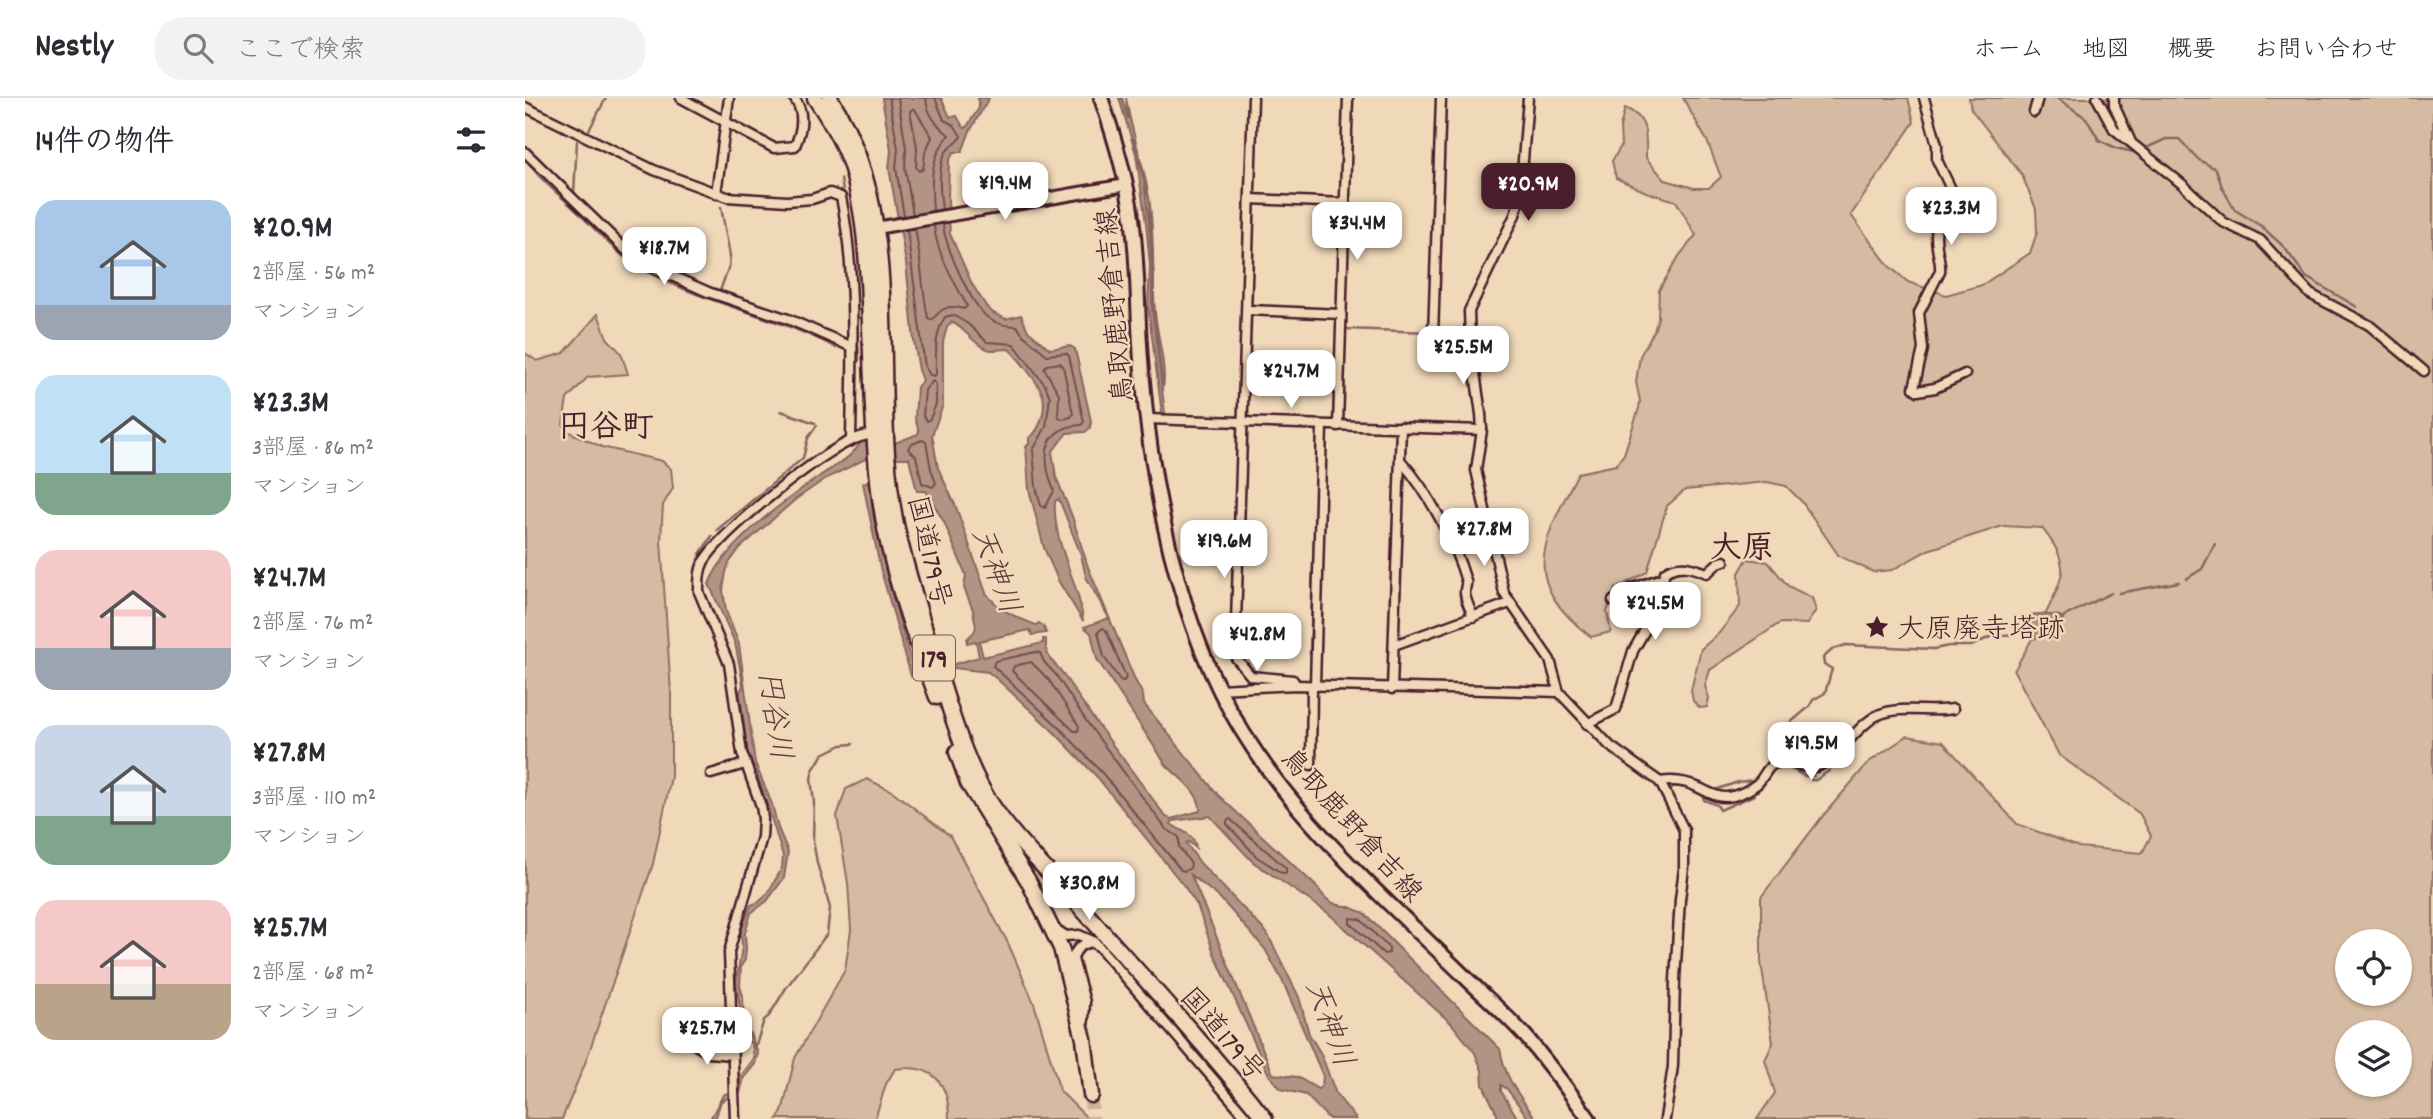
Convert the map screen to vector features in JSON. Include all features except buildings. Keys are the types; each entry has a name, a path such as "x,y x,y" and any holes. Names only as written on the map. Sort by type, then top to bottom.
{"highway":[{"name":"国道179号","path":"815,98 839,137 851,166 870,229"},
{"name":"国道179号","path":"830,98 844,121 866,179 880,432 880,498 887,541 913,631 968,783 1024,873 1062,948 1084,1039 1091,1095"},
{"name":"国道179号","path":"880,432 898,535 916,602 954,720 981,786 1012,832 1230,1075 1265,1119"}],"main road":[{"name":"鳥取鹿野倉吉線","path":"1101,98 1126,185 1132,219 1142,372 1163,514 1182,592 1219,689 1238,725 1286,793 1364,878 1527,1038 1589,1119"}],"street":[{"path":"681,98 774,148 795,146 802,115 794,98"},
{"path":"716,194 729,98"},
{"path":"1253,98 1236,658 1251,676 1293,680 1296,685"},
{"path":"1338,426 1348,98"},
{"path":"1441,98 1433,335 1470,339"},
{"path":"1528,98 1520,197 1515,215 1469,311 1482,430 1476,470 1501,582 1510,603 1550,660 1559,692 1610,746 1660,782 1684,830 1673,1066 1665,1119"},
{"path":"1924,98 1937,145 1937,160 1952,191 1940,211 1935,234 1940,271 1919,313 1923,349 1914,388 1918,391 1935,388 1965,374"},
{"path":"2034,112 2038,98"},
{"path":"2097,98 2114,129 2223,222 2260,240 2309,294 2369,325 2424,371"},
{"path":"2114,98 2114,105 2130,142"},
{"path":"525,107 654,170 716,194 748,200 787,201 812,199 830,193 841,197 850,255 851,441"},
{"path":"525,152 636,260 708,292 788,318 852,347"},
{"path":"870,229 1126,185"},
{"path":"1250,199 1345,203"},
{"path":"1248,310 1342,313"},
{"path":"1147,419 1482,430"},
{"path":"1311,765 1322,426"},
{"path":"1392,688 1401,428"},
{"path":"735,1119 729,952 762,837 763,819 761,806 745,764 735,719 735,691 729,664 699,592 702,563 712,550 762,505 809,469 851,441 880,432"},
{"path":"1401,461 1414,476 1435,511 1455,552 1467,584 1464,591 1473,617"},
{"path":"1587,724 1616,709 1633,652 1652,618 1665,572 1672,568 1690,567 1707,573 1724,561"},
{"path":"1613,601 1629,590 1662,578"},
{"path":"1394,645 1510,603"},
{"path":"1219,689 1296,685 1559,692"},
{"path":"1660,782 1675,780 1725,797 1739,794 1757,784 1771,765 1780,761 1807,768 1826,762 1845,741 1877,715 1896,709 1952,709"},
{"path":"711,774 745,764"},
{"path":"1752,787 1758,795"},
{"path":"1052,927 1066,936 1088,937 1102,948 1248,1119"},
{"path":"1084,1039 1085,1002 1073,959 1080,946 1092,942 1102,948"},
{"path":"694,1044 709,1053 732,1055"}],"shaded area":[{"path":"1683,98 1908,98 1914,122 1851,215 1889,266 1908,282 1946,295 1982,285 2030,253 2037,232 2036,209 2022,175 1971,109 1969,98 2433,98 2433,1119 1757,1119 1775,1093 1765,1060 1773,1043 1761,962 1761,897 1822,817 1869,762 1907,736 1943,742 2017,824 2079,847 2142,853 2151,836 2140,814 2059,755 2014,671 2051,603 2061,576 2059,556 2042,528 2003,526 1928,550 1892,570 1873,572 1839,556 1802,502 1786,486 1767,482 1685,490 1667,506 1647,572 1615,589 1607,612 1611,632 1591,637 1568,616 1553,597 1545,579 1544,560 1547,541 1555,520 1578,473 1616,465 1624,454 1639,408 1636,382 1640,356 1658,318 1659,290 1679,256 1696,235 1676,201 1646,192 1616,178 1612,161 1621,146 1620,127 1625,108 1642,122 1646,135 1646,158 1665,180 1694,188 1709,188 1721,177 1707,141"},
{"path":"598,314 607,338 621,353 628,374 588,377 567,399 563,424 567,431 602,447 662,461 671,469 673,488 663,505 661,540 671,693 671,777 653,864 586,1061 562,1119 525,1119 525,353 537,361 564,353"},
{"path":"1747,559 1768,562 1788,586 1812,598 1816,610 1807,624 1780,623 1710,670 1705,686 1709,698 1707,707 1700,708 1693,701 1691,690 1701,649 1719,633 1740,606 1739,573"},
{"path":"867,779 892,791 950,836 1008,943 1034,1003 1060,1091 1088,1119 949,1119 946,1095 936,1078 919,1069 908,1068 895,1069 886,1084 875,1119 777,1119 782,1112 795,1058 845,970 851,930 848,883 837,816 846,789"}],"water":[{"path":"882,98 941,98 950,117 957,116 966,128 979,108 978,98 989,98 970,131 962,152 954,152 949,161 950,234 972,284 993,313 1006,319 1021,315 1028,331 1050,349 1070,346 1075,349 1091,421 1090,428 1085,432 1067,433 1052,452 1056,477 1088,567 1143,695 1144,704 1218,795 1327,899 1363,912 1500,1049 1509,1078 1536,1119 1529,1119 1501,1085 1501,1091 1518,1119 1497,1119 1483,1085 1482,1070 1475,1053 1451,1023 1328,913 1253,862 1210,816 1173,821 1171,824 1193,839 1196,848 1189,842 1186,843 1201,864 1267,933 1299,997 1309,1034 1321,1054 1336,1094 1356,1119 1329,1119 1306,1095 1281,1089 1269,1075 1214,953 1197,905 1184,886 1098,778 1054,732 988,672 953,668 954,664 979,657 976,641 967,643 976,627 973,610 964,588 966,575 944,522 926,491 917,491 909,458 867,458 825,479 796,499 740,548 726,572 723,590 726,611 739,644 755,763 788,852 784,878 767,901 751,913 745,933 745,960 741,966 740,986 744,1020 758,1053 755,1064 744,1078 740,1093 721,1101 716,1117 710,1119 723,1095 739,1088 741,1076 754,1058 752,1044 745,1040 736,982 742,947 741,931 751,905 759,902 768,893 782,868 783,856 747,750 740,692 743,686 735,643 709,584 717,569 741,539 790,497 848,457 861,441 895,443 918,434 915,419 917,387 923,380 914,341 906,263 889,168 891,150","holes":["952,322 986,348 1009,349 1041,391 1044,401 1042,419 1026,447 1029,489 1044,548 1059,582 1083,621 1055,517 1055,501 1059,499 1081,555 1086,577 1109,618 1084,627 1091,633 1097,659 1167,766 1193,792 1200,811 1171,819 1166,817 1050,659 1046,639 1043,639 1043,643 983,657 979,641 1030,630 1032,635 1046,633 1039,623 1036,625 1008,613 986,593 956,507 938,468 932,435 943,405 943,342 947,327","1191,875 1220,898 1265,949 1283,982 1323,1076 1322,1086 1318,1089 1297,1077 1273,1074"]},
{"path":"1119,98 1122,98 1128,119 1126,98 1144,173 1149,198 1153,265 1149,201 1142,165 1133,138 1144,181 1149,223 1152,309 1165,413 1162,414 1148,306 1150,266 1146,223 1136,154"},
{"path":"525,157 617,248 638,263 799,326 837,346 836,348 786,326 685,290 637,266 611,246 547,184"},
{"path":"1154,294 1164,371 1163,387 1154,311"},
{"path":"868,481 889,585 914,671 911,676 880,567 863,483"},
{"path":"2029,615 2060,616 2063,619 2053,631 2033,639 2025,620"}],"waterway":[{"path":"578,129 588,132 606,98"},
{"path":"2057,98 2086,118 2099,140 2116,148 2138,153"},
{"path":"2144,149 2166,139 2179,139 2199,160 2216,169 2222,187 2235,210 2261,226 2284,247 2306,277 2357,307"},
{"path":"574,193 577,141"},
{"path":"841,179 844,197"},
{"path":"720,291 730,256 721,207"},
{"path":"850,227 852,245"},
{"path":"855,287 859,360"},
{"path":"1346,329 1429,332"},
{"path":"781,411 815,423"},
{"path":"1343,421 1386,422"},
{"path":"1392,423 1430,423"},
{"path":"717,530 803,458 808,438 817,425"},
{"path":"1310,654 1317,458"},
{"path":"700,554 712,536"},
{"path":"2186,579 2202,569 2215,544"},
{"path":"2119,593 2179,582"},
{"path":"2061,618 2111,593"},
{"path":"1789,759 1787,731 1790,723 1809,707 1813,700 1825,693 1832,669 1824,664 1823,658 1833,649 1846,645 1934,649 1971,646 1990,637 2013,634"},
{"path":"755,1048 764,1020 827,934 830,908 813,840 814,802 811,779 823,754 841,745 853,744"},
{"path":"1772,770 1786,766 1804,776 1814,776"},
{"path":"1811,780 1816,780 1830,770"},
{"path":"1715,790 1753,780"},
{"path":"1758,791 1762,784"},
{"path":"1671,790 1673,786 1688,788 1703,796 1704,800 1717,805 1720,810 1754,795"}],"tunnel":[{"path":"1091,1095 1092,1119"}],"place":[{"name":"大原廃寺塔跡","path":"1877,627"}],"district":[{"name":"円谷町","path":"606,425"},
{"name":"大原","path":"1742,546"}],"water label":[{"name":"天神川","path":"997,570"},
{"name":"円谷川","path":"776,715"},
{"name":"天神川","path":"1331,1023"}]}
